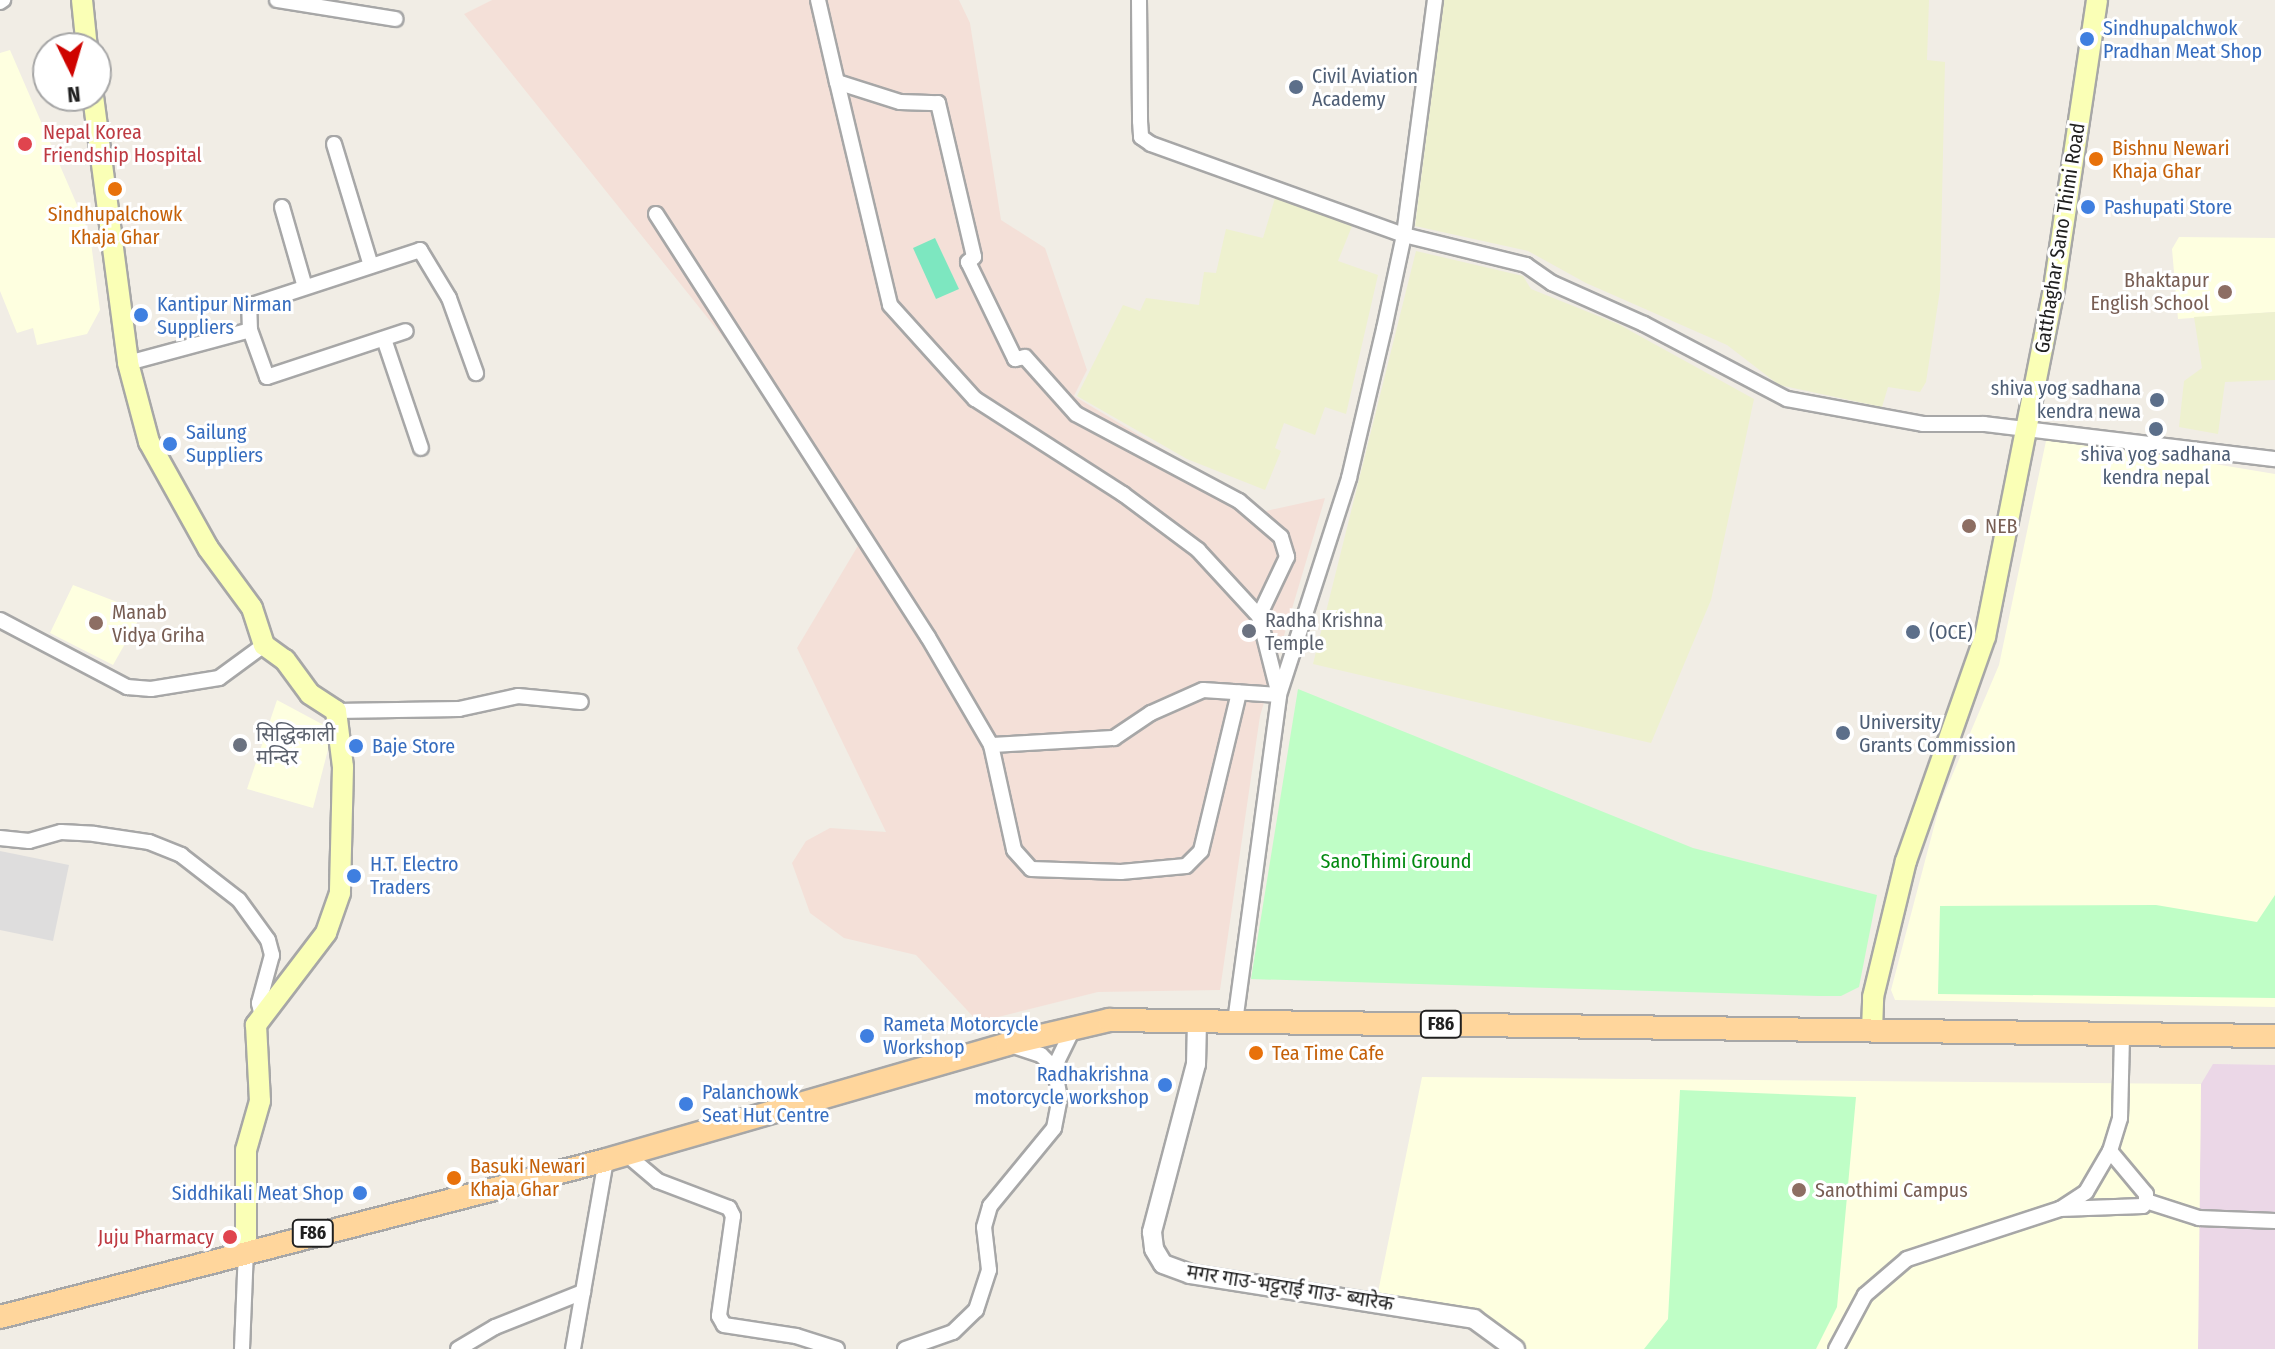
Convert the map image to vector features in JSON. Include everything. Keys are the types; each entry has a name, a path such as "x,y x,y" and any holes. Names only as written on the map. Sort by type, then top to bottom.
{"main road":[{"path":"82,0 85,32"},
{"name":"Gatthaghar Sano Thimi Road","path":"1872,1031 1873,997 1906,861 1985,637 2027,430 2097,0"},
{"path":"95,112 128,363 154,454 208,548 252,608 264,645 285,660 310,694 336,711 343,767 340,893 326,933 262,1017 253,1036 260,1101 246,1150 246,1250"},
{"name":"F86","path":"0,1317 246,1250 616,1157 1007,1044 1076,1026 1132,1018 2275,1036"}],"street":[{"path":"277,0 395,19"},
{"path":"818,0 890,305 975,399 1123,494 1198,550 1259,616 1279,695"},
{"path":"1139,0 1141,137 1404,235 1526,265 1552,283 1787,399 1923,424 1984,424 2275,459"},
{"path":"1235,1022 1279,695 1349,478 1404,235 1435,0"},
{"path":"837,82 900,102 938,103 974,257 968,262 1015,359 1025,357 1076,414 1239,501 1281,537 1287,557 1259,616"},
{"path":"334,144 371,266"},
{"path":"282,207 305,287"},
{"path":"656,214 928,637 991,745 1014,850 1031,869 1121,872 1186,866 1201,851 1239,693"},
{"path":"406,331 267,377 250,330 249,306 420,250 449,298 476,373"},
{"path":"128,363 250,330"},
{"path":"384,339 421,448"},
{"path":"0,620 127,687 151,689 219,678 264,645"},
{"path":"991,745 1114,738 1151,713 1203,690 1279,695"},
{"path":"336,711 459,709 518,696 581,702"},
{"path":"0,838 29,841 61,832 94,834 149,842 191,861 239,900 268,940 272,955 259,1003 262,1017"},
{"name":"मगर गाउ-भट्टराई गाउ- ब्यारेक","path":"1197,1021 1196,1064 1152,1232 1154,1249 1163,1264 1190,1274 1474,1319 1515,1349"},
{"path":"905,1349 953,1332 976,1310 989,1270 986,1215 1054,1128 1060,1098 1054,1068 1063,1041 1076,1026"},
{"path":"1836,1349 1865,1295 1907,1259 2060,1209 2086,1192 2110,1151 2120,1118 2122,1035"},
{"path":"1007,1044 1041,1055 1054,1068"},
{"path":"2060,1209 2143,1206 2146,1194 2110,1151"},
{"path":"573,1349 583,1292 616,1157 658,1181 729,1208 733,1216 719,1316 724,1325 796,1336 837,1349"},
{"path":"2146,1201 2199,1218 2275,1221"},
{"path":"242,1349 246,1250"},
{"path":"458,1349 495,1327 583,1292"}],"shaded area":[{"path":"492,0 959,0 970,23 1001,220 1045,248 1087,370 1074,396 1266,511 1325,498 1260,716 1220,990 1098,992 978,1022 916,955 844,938 810,913 792,863 806,841 830,828 886,832 797,648 862,539 743,362 464,14"},
{"path":"1444,0 1929,0 1927,60 1945,62 1940,290 1926,382 1920,392 1888,387 1882,407 1779,385 1727,345 1586,283 1528,251 1415,226"},
{"name":"Nepal Korea Friendship Hospital","path":"10,50 32,101 32,112 37,112 90,235 100,310 87,334 37,345 33,328 17,333 0,291 0,53"},
{"path":"1282,197 1354,221 1338,261 1378,275 1346,414 1325,407 1315,435 1284,423 1275,448 1281,451 1265,490 1187,459 1077,396 1123,305 1140,311 1146,298 1199,305 1204,272 1216,273 1226,229 1263,238 1275,198"},
{"name":"Bhaktapur English School","path":"2179,237 2275,238 2275,312 2178,319 2172,249"},
{"path":"1416,251 1523,276 1531,289 1618,324 1754,399 1711,600 1651,743 1313,664"},
{"path":"2275,312 2275,380 2225,382 2218,434 2179,427 2184,381 2202,368 2194,317"},
{"path":"2047,436 2275,474 2275,1007 1895,1000 1891,990 1940,804 1999,665"},
{"name":"Manab Vidya Griha","path":"73,585 143,612 113,665 50,633"},
{"path":"277,700 333,730 313,808 247,789"},
{"path":"0,851 69,865 53,941 0,930"},
{"path":"2213,1064 2275,1065 2275,1349 2198,1349 2201,1084"},
{"name":"Sanothimi Campus","path":"1422,1077 2201,1084 2198,1349 1520,1349 1496,1329 1377,1297"}],"green space":[{"path":"935,238 959,289 936,299 913,248"},
{"name":"SanoThimi Ground","path":"1298,689 1693,848 1877,895 1859,987 1841,996 1818,996 1251,979"},
{"path":"2275,895 2275,998 1938,994 1940,906 2156,905 2257,922"},
{"path":"1680,1090 1856,1097 1837,1307 1816,1349 1644,1349 1668,1319"}],"place":[{"name":"Sindhupalchwok Pradhan Meat Shop","path":"2087,39"},
{"name":"Civil Aviation Academy","path":"1296,87"},
{"name":"Nepal Korea Friendship Hospital","path":"25,144"},
{"name":"Bishnu Newari Khaja Ghar","path":"2096,159"},
{"name":"Sindhupalchowk Khaja Ghar","path":"115,189"},
{"name":"Pashupati Store","path":"2088,207"},
{"name":"Bhaktapur English School","path":"2225,292"},
{"name":"Kantipur Nirman Suppliers","path":"141,315"},
{"name":"shiva yog sadhana kendra newa","path":"2157,400"},
{"name":"shiva yog sadhana kendra nepal","path":"2156,429"},
{"name":"Sailung Suppliers","path":"170,444"},
{"name":"NEB","path":"1969,526"},
{"name":"Manab Vidya Griha","path":"96,623"},
{"name":"Radha Krishna Temple","path":"1249,631"},
{"name":"(OCE)","path":"1913,632"},
{"name":"University Grants Commission","path":"1843,733"},
{"name":"सिद्धिकाली मन्दिर","path":"240,745"},
{"name":"Baje Store","path":"356,746"},
{"name":"H.T. Electro Traders","path":"354,876"},
{"name":"Rameta Motorcycle Workshop","path":"867,1036"},
{"name":"Tea Time Cafe","path":"1256,1053"},
{"name":"Radhakrishna motorcycle workshop","path":"1165,1085"},
{"name":"Palanchowk Seat Hut Centre","path":"686,1104"},
{"name":"Basuki Newari Khaja Ghar","path":"454,1178"},
{"name":"Sanothimi Campus","path":"1799,1190"},
{"name":"Siddhikali Meat Shop","path":"360,1193"},
{"name":"Juju Pharmacy","path":"230,1237"}]}
